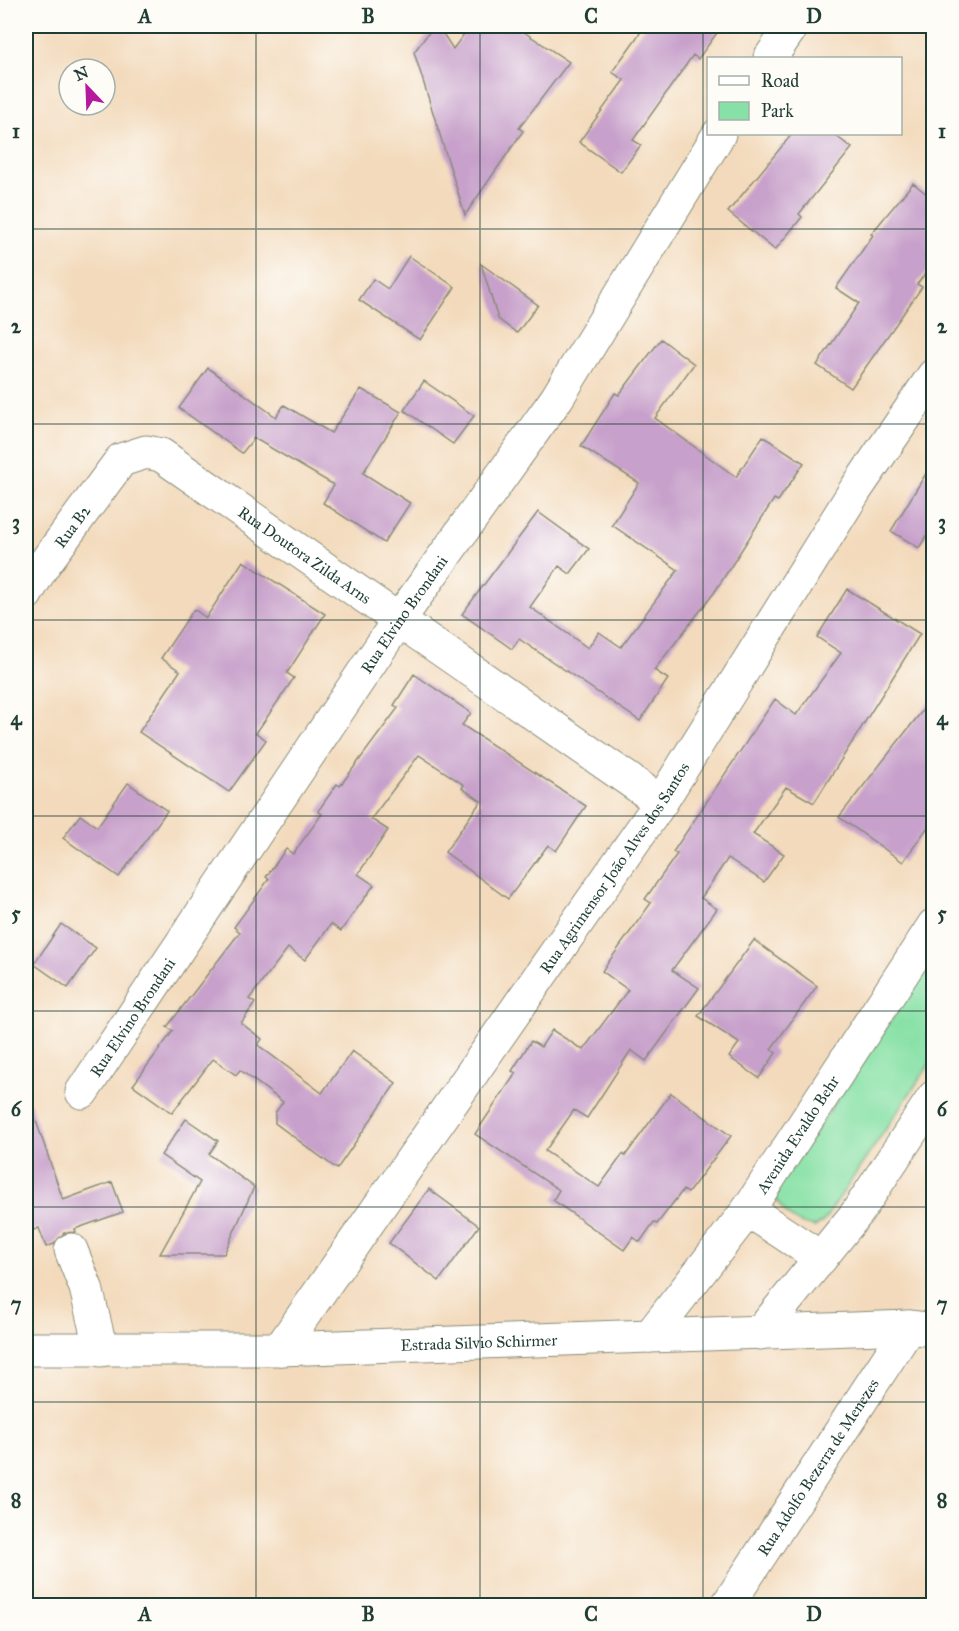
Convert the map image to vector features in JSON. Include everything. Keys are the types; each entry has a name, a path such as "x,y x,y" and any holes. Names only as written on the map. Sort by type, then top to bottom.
{"street":[{"path":"771,57 792,26"},
{"name":"Rua Elvino Brondani","path":"82,1092 398,621 557,398 718,135"},
{"name":"Rua Agrimensor João Alves dos Santos","path":"280,1349 661,802 856,489 933,375"},
{"name":"Rua Doutora Zilda Arns","path":"121,460 146,452 161,455 661,802"},
{"name":"Rua B2","path":"26,594 56,547 121,460"},
{"name":"Avenida Evaldo Behr","path":"650,1336 748,1210 933,925"},
{"path":"760,1334 857,1213 933,1097"},
{"path":"748,1210 821,1258"},
{"path":"71,1250 86,1288 101,1350"},
{"name":"Estrada Silvio Schirmer","path":"26,1349 280,1349 921,1329"},
{"name":"Rua Adolfo Bezerra de Menezes","path":"727,1605 921,1329"}],"green space":[{"path":"933,958 933,1059 823,1222 815,1227 807,1226 785,1212 773,1194"}],"building":[{"path":"434,26 438,26 453,49 470,26 515,26 569,62 519,128 523,131 465,215 414,52"},
{"path":"645,26 722,26 698,59 693,55 633,140 641,145 621,172 579,142 624,80 612,72"},
{"path":"791,135 834,135 852,148 799,214 802,217 775,250 728,212"},
{"path":"913,183 933,199 933,264 917,284 922,287 851,388 817,365 859,303 836,288 873,235 871,234"},
{"path":"409,256 455,287 420,340 359,300 373,279 388,289"},
{"path":"481,264 538,305 517,333 498,319"},
{"path":"661,339 694,364 655,418 736,477 763,436 804,463 778,501 774,499 714,593 654,670 668,679 640,721 519,639 512,649 462,614 538,512 589,549 570,574 559,566 530,607 588,648 599,632 621,647 678,570 612,525 639,483 581,446 615,393 619,395"},
{"path":"208,368 276,417 284,405 331,433 361,389 401,412 363,473 410,503 384,543 323,503 334,485 254,438 242,453 179,408"},
{"path":"424,381 474,416 453,444 404,410"},
{"path":"933,462 933,525 919,548 891,531"},
{"path":"243,561 325,614 287,673 294,678 256,733 266,740 229,792 139,732 180,671 161,658 194,609 206,618"},
{"path":"847,589 920,634 814,803 786,787 753,834 784,854 764,882 728,858 701,898 717,909 672,970 699,988 646,1061 631,1050 587,1118 574,1110 545,1151 599,1187 671,1093 731,1136 688,1193 683,1190 657,1224 654,1222 640,1242 633,1237 624,1250 553,1200 559,1190 475,1134 516,1073 512,1071 531,1041 541,1047 552,1030 583,1050 628,990 602,971 651,903 645,899 677,854 673,852 775,699 796,715 841,653 817,637"},
{"path":"414,674 471,713 462,725 586,806 556,851 548,845 508,899 445,852 481,801 462,788 464,785 419,755 371,819 388,830 358,874 374,885 341,931 331,924 305,960 288,948 249,999 255,1003 241,1023 262,1039 258,1045 322,1093 352,1051 396,1083 337,1169 275,1123 275,1113 283,1102 240,1070 236,1075 213,1059 172,1113 133,1085 173,1031 167,1027 240,932 234,927 269,879 266,877 286,849 293,854 322,814 318,811 337,784 340,786 398,708 394,705"},
{"path":"933,697 933,820 903,862 839,817"},
{"path":"128,783 167,811 119,877 63,838 80,815 97,827"},
{"path":"61,924 96,948 68,988 34,964"},
{"path":"754,940 817,986 771,1049 776,1053 759,1078 729,1057 739,1043 698,1016"},
{"path":"30,1103 63,1200 112,1182 123,1212 75,1229 76,1232 64,1233 54,1244 46,1247 39,1228 26,1233 26,1104"},
{"path":"186,1119 218,1141 209,1154 254,1187 224,1254 160,1254 200,1182 161,1155"},
{"path":"429,1189 479,1226 439,1281 389,1243"}]}
